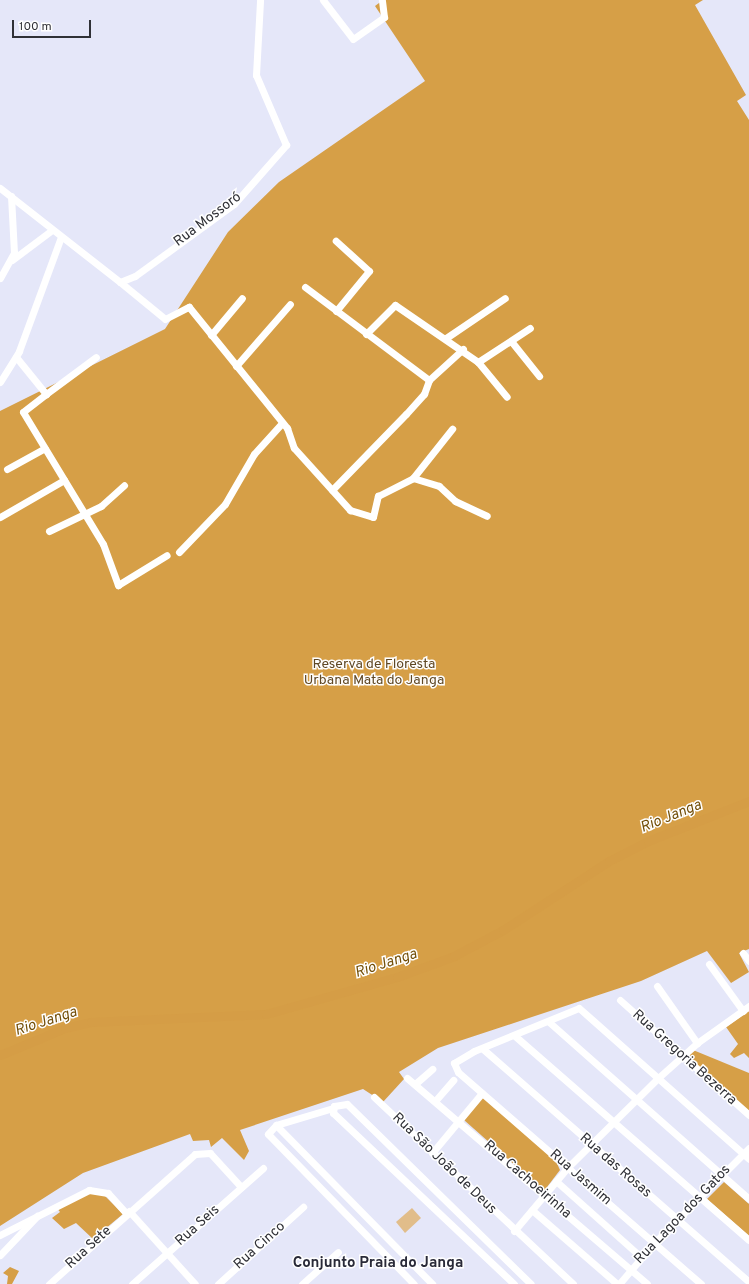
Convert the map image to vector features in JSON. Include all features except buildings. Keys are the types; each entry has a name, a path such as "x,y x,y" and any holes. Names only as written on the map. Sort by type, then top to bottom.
{"street":[{"name":"Rua Mossoró","path":"120,282 128,280 234,204 286,145 256,75 260,0"},
{"path":"323,0 353,39 384,18 382,0"},
{"path":"0,188 165,319 189,307 282,423 294,448 350,510 373,517 378,496 413,478 452,429"},
{"path":"11,196 12,260"},
{"path":"0,278 12,260 52,230"},
{"path":"0,382 16,357 61,237"},
{"path":"336,240 369,271 336,310"},
{"path":"305,287 429,380"},
{"path":"211,335 242,298"},
{"path":"446,338 505,298"},
{"path":"236,366 290,304"},
{"path":"366,334 395,305 463,349 478,362 507,397"},
{"path":"478,362 530,328"},
{"path":"510,341 539,376"},
{"path":"332,490 424,394 429,380 463,349"},
{"path":"16,357 46,394"},
{"path":"96,357 23,412 103,544 118,585 167,555"},
{"path":"180,552 225,504 254,454 282,423"},
{"path":"6,469 45,448"},
{"path":"413,478 439,486 460,504 487,516"},
{"path":"0,518 64,480"},
{"path":"49,531 85,514 124,485"},
{"path":"743,953 749,961"},
{"path":"514,1231 568,1167 658,1078 697,1043 746,1008 710,964"},
{"path":"657,986 697,1043"},
{"name":"Rua Gregoria Bezerra","path":"620,1000 749,1116"},
{"path":"483,1049 579,1008 747,1154"},
{"path":"549,1022 635,1101 749,1199"},
{"path":"514,1036 612,1124 749,1240"},
{"name":"Rua Jasmim","path":"483,1049 457,1061 454,1066 458,1072 701,1284"},
{"name":"Rua das Rosas","path":"483,1049 749,1282"},
{"path":"415,1084 432,1069"},
{"name":"Rua Cachoeirinha","path":"407,1078 459,1121 647,1284"},
{"path":"435,1101 452,1080"},
{"path":"432,1153 482,1093"},
{"name":"Rua São João de Deus","path":"374,1097 514,1231 573,1284"},
{"path":"414,1284 388,1255 268,1134 276,1125 333,1111 340,1102 347,1104 531,1284"},
{"path":"333,1111 514,1284"},
{"path":"276,1125 432,1284"},
{"name":"Rua Sete","path":"49,1284 187,1159 204,1152 217,1158 241,1187"},
{"name":"Rua Lagoa dos Gatos","path":"618,1284 654,1243 721,1175 747,1154"},
{"name":"Rua Seis","path":"132,1284 263,1168"},
{"path":"319,1186 328,1177"},
{"path":"556,1182 641,1257"},
{"path":"421,1195 430,1186"},
{"path":"0,1235 80,1192 97,1190 108,1193 195,1284"},
{"name":"Rua Cinco","path":"218,1284 303,1207"},
{"path":"532,1210 618,1284"},
{"path":"0,1255 38,1214"},
{"path":"388,1255 397,1247"},
{"path":"302,1284 338,1252"},
{"path":"504,1275 513,1266"}],"shaded area":[{"path":"412,1208 421,1218 405,1233 396,1222"}],"green space":[{"name":"Reserva de Floresta Urbana Mata do Janga","path":"383,0 703,0 695,5 746,95 737,101 749,120 749,949 739,953 749,972 731,983 707,951 641,981 438,1048 399,1072 404,1079 383,1102 363,1089 240,1130 249,1151 244,1160 222,1138 211,1147 209,1140 193,1141 190,1134 83,1173 0,1226 0,411 165,329 228,232 279,182 425,81 375,6"},
{"path":"749,1011 749,1058 744,1053 734,1058 730,1054 738,1044 726,1027"},
{"path":"693,1050 749,1073 749,1112 685,1056"},
{"path":"483,1097 555,1159 560,1170 544,1191 464,1120"},
{"path":"724,1182 749,1204 749,1236 707,1199"},
{"path":"85,1193 104,1195 123,1214 93,1239 76,1223 64,1229 52,1218 60,1212 56,1207"},
{"path":"10,1267 19,1271 12,1284 7,1284 8,1276 3,1273"}],"waterway":[{"name":"Rio Janga","path":"0,1055 65,1028 91,1022 266,1014 397,977 454,956 503,930 609,861 648,841 749,801"}],"district":[{"name":"Conjunto Praia do Janga","path":"378,1264"}]}
